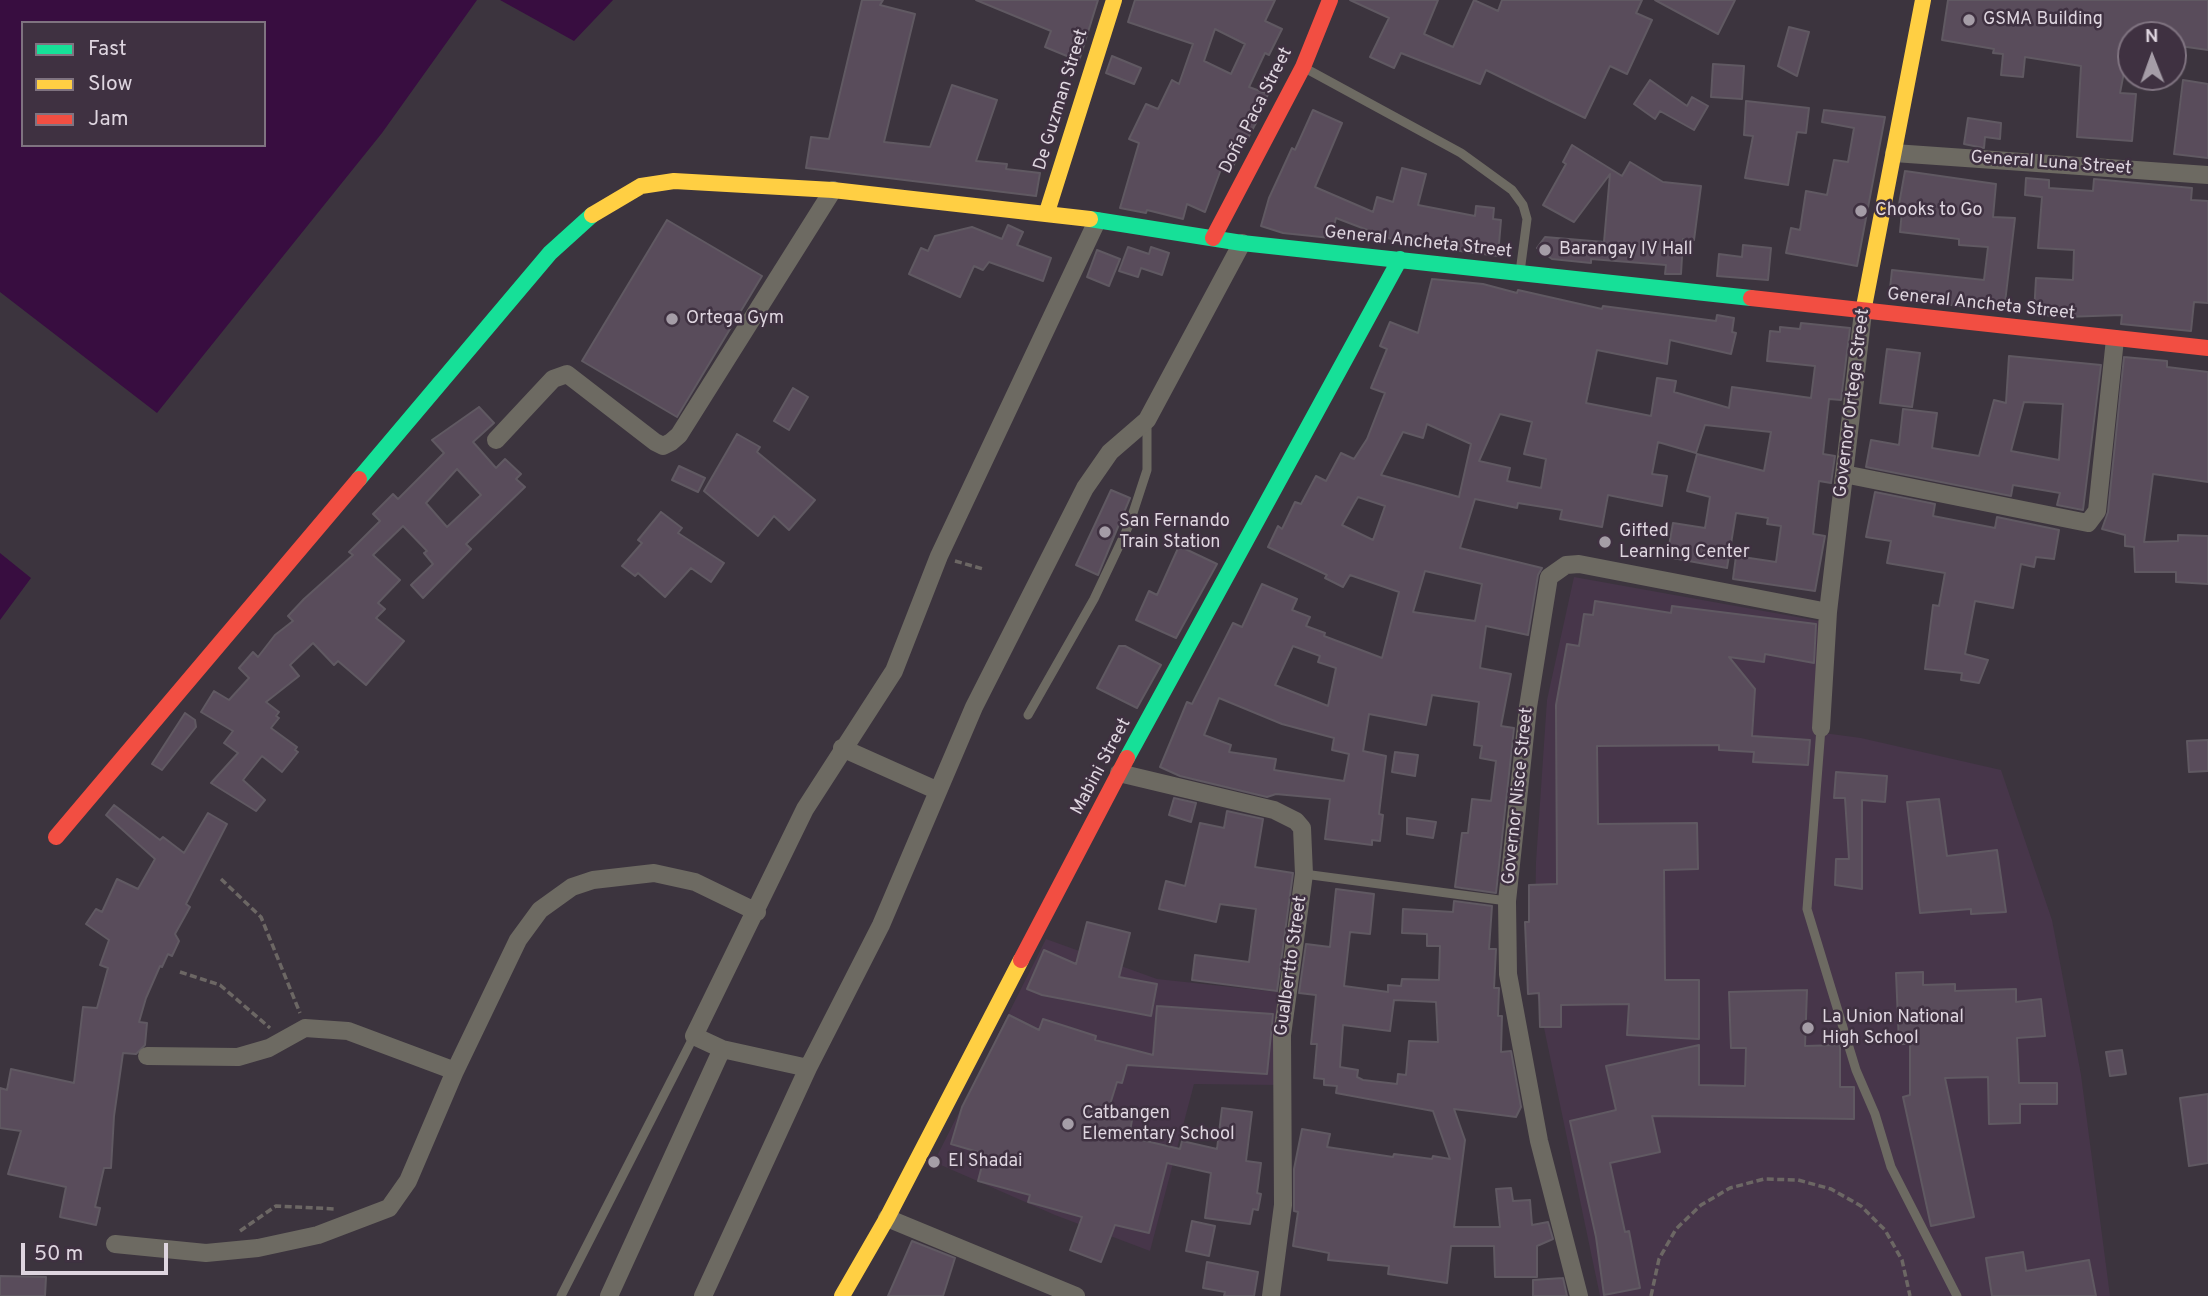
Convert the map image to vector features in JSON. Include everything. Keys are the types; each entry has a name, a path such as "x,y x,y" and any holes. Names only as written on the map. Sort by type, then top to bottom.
{"main road":[{"name":"De Guzman Street","path":"1047,212 1114,0"},
{"name":"Doña Paca Street","path":"1213,238 1303,67 1330,0"},
{"name":"Governor Ortega Street","path":"1863,312 1923,0"},
{"name":"General Ancheta Street","path":"56,837 290,558 430,399 550,253 577,226 611,201 641,186 674,181 833,190 1047,212 1242,243 1400,258 1863,312 2208,348"},
{"name":"Mabini Street","path":"842,1296 887,1218 1119,773 1400,258"}],"street":[{"name":"General Luna Street","path":"1894,153 2208,175"},
{"path":"496,440 553,379 567,374 655,442 663,446 671,443 679,435 833,190"},
{"path":"808,1068 722,1049 694,1036 806,809 842,748 894,671 939,556 1097,220"},
{"path":"703,1296 808,1068 881,925 936,790 974,707 1085,488 1110,452 1147,420 1242,243"},
{"name":"Governor Ortega Street","path":"1821,728 1828,612 1863,312"},
{"path":"1844,474 2088,523 2096,511 2115,339"},
{"name":"Governor Nisce Street","path":"1579,1296 1539,1141 1508,974 1507,901 1543,602 1549,577 1566,565 1579,564 1828,612"},
{"path":"842,748 936,790"},
{"name":"Gualbertto Street","path":"1119,773 1286,814 1302,828 1304,874 1282,1035 1283,1205 1271,1296"},
{"path":"115,1244 206,1253 258,1248 318,1235 376,1216 396,1203 455,1070 518,940 540,910 572,887 604,878 654,873 695,882 757,912"},
{"path":"147,1056 238,1057 286,1040 305,1028 348,1031 455,1070"},
{"path":"609,1296 722,1049"},
{"path":"887,1218 1076,1296"}],"lane":[{"path":"1303,67 1461,153 1512,190 1523,205 1527,219 1519,273"},
{"path":"1028,715 1094,599 1129,526 1147,470 1147,420"},
{"path":"1821,728 1807,909 1856,1070 1875,1114 1892,1167 1957,1296"},
{"path":"1304,874 1507,901"},
{"path":"561,1296 694,1036"}],"path":[{"path":"939,556 983,569"},
{"path":"221,879 261,917 272,939 305,1028"},
{"path":"180,972 220,985 286,1040"},
{"path":"1651,1296 1659,1259 1676,1229 1701,1205 1721,1194 1764,1179 1798,1180 1831,1189 1861,1206 1885,1230 1902,1260 1910,1296"},
{"path":"237,1234 276,1206 317,1206 343,1210"}],"shaded area":[{"path":"0,0 477,0 382,133 157,413 0,292"},
{"path":"500,0 613,0 574,41"},
{"path":"0,553 31,578 0,620"},
{"name":"La Union National High School","path":"1574,577 1825,622 1816,732 1861,738 2001,770 2052,920 2081,1075 2110,1296 1600,1296 1534,980 1536,862 1547,700"},
{"name":"Catbangen Elementary School","path":"1046,939 1157,979 1287,993 1278,1085 1194,1084 1150,1251 1055,1215 934,1162"}],"building":[{"path":"862,0 883,0 880,5 915,14 884,142 930,147 952,85 997,100 976,161 1007,164 1006,169 1040,173 1036,196 806,168 811,137 829,139"},
{"path":"976,0 1098,0 1079,61 1045,47 1051,31"},
{"path":"1135,0 1275,0 1265,21 1282,29 1269,55 1265,53 1249,87 1268,94 1232,168 1223,164 1205,212 1187,204 1183,219 1147,210 1146,213 1120,208 1139,143 1129,139 1146,104 1158,109 1172,80 1179,84 1193,44 1128,22","holes":["1215,29 1245,44 1231,74 1204,61"]},
{"path":"1350,0 1438,0 1424,34 1453,47 1474,0 1498,11 1502,0 1642,0 1636,13 1652,20 1627,74 1610,66 1585,118 1486,70 1480,84 1401,53 1394,68 1370,57 1389,18"},
{"path":"1655,0 1735,0 1718,34"},
{"path":"1948,0 2208,0 2208,50 2187,47 2187,21 2117,21 2117,91 2136,94 2132,141 2077,137 2081,66 2025,57 2023,77 2001,75 2003,54 1993,53 1994,49 1942,40"},
{"path":"1789,27 1809,32 1797,76 1778,66"},
{"path":"1112,56 1141,68 1134,84 1106,73"},
{"path":"1713,64 1744,66 1742,99 1711,97"},
{"path":"1650,80 1687,106 1692,97 1708,106 1694,130 1660,111 1655,119 1634,104"},
{"path":"2187,81 2208,84 2208,158 2174,154 2182,91 2187,91"},
{"path":"1746,101 1809,108 1806,133 1797,132 1788,185 1745,178 1753,136 1744,135"},
{"path":"1313,110 1342,123 1315,187 1373,212 1377,197 1393,202 1402,168 1426,174 1418,205 1475,216 1476,206 1494,208 1493,219 1501,220 1498,256 1391,239 1336,218 1331,238 1283,233 1261,226 1269,198"},
{"path":"1824,110 1885,117 1857,266 1786,253 1791,228 1800,230 1806,191 1827,195 1834,160 1848,162 1854,128 1822,122"},
{"path":"1968,118 2001,123 2000,139 1985,137 1984,148 1964,144"},
{"path":"1572,145 1622,176 1630,162 1663,182 1701,186 1694,240 1683,239 1681,274 1665,274 1666,265 1552,259 1537,248 1545,237 1604,242 1610,174 1574,222 1543,205 1566,164 1563,162"},
{"path":"1905,171 1996,184 1993,217 2015,218 2004,311 1889,298 1892,270 1984,280 1988,247 1959,245 1959,239 1900,232 1902,211 1898,210"},
{"path":"2026,178 2049,180 2049,188 2093,191 2094,179 2192,188 2191,200 2208,201 2208,303 2194,302 2191,331 2121,324 2122,315 2064,317 2034,314 2036,278 2073,280 2074,250 2038,248 2042,197 2025,195"},
{"name":"Ortega Gym","path":"667,220 762,276 677,417 582,361"},
{"path":"1008,225 1023,232 1017,245 1051,258 1043,281 989,262 983,270 974,266 960,297 909,274 921,248 928,251 935,236 972,227 1002,239"},
{"path":"1743,245 1771,248 1768,280 1717,276 1719,254 1742,257"},
{"path":"1128,247 1149,254 1151,247 1169,253 1162,275 1141,268 1138,277 1119,271"},
{"path":"1097,250 1120,259 1109,286 1087,277"},
{"path":"1432,279 1483,284 1517,293 1518,290 1602,309 1603,306 1716,321 1717,315 1734,318 1732,332 1736,333 1731,354 1670,340 1667,364 1597,350 1586,403 1651,416 1657,378 1676,381 1674,392 1729,408 1732,387 1811,398 1815,366 1767,361 1770,331 1780,332 1780,327 1800,329 1801,323 1850,328 1841,400 1829,399 1823,454 1835,456 1831,483 1819,481 1813,534 1825,536 1815,591 1733,579 1736,556 1776,562 1781,526 1767,524 1768,518 1736,513 1727,568 1667,557 1673,523 1705,528 1710,497 1687,491 1697,454 1764,471 1771,432 1705,425 1696,453 1658,442 1652,474 1667,476 1662,506 1608,495 1602,527 1560,519 1562,510 1518,503 1517,508 1475,499 1460,548 1542,568 1538,575 1528,635 1486,626 1480,668 1511,674 1501,726 1514,728 1496,893 1455,887 1462,833 1468,833 1472,799 1491,801 1496,761 1480,758 1482,746 1474,745 1479,702 1432,695 1426,725 1369,714 1363,751 1386,756 1379,814 1383,815 1380,841 1372,840 1372,845 1325,839 1330,799 1276,794 1267,797 1180,776 1160,767 1187,702 1192,704 1233,623 1242,627 1262,584 1297,599 1292,610 1310,617 1306,626 1325,633 1324,636 1382,658 1399,592 1350,575 1343,587 1325,578 1327,575 1268,547 1278,526 1282,529 1295,502 1301,504 1316,476 1326,481 1341,453 1354,459 1367,439 1385,393 1371,388 1387,349 1380,346 1390,322 1418,333","holes":["1500,414 1532,422 1524,454 1546,459 1541,488 1507,481 1510,468 1479,461","1427,424 1471,444 1459,497 1381,475 1403,432 1423,438","1358,497 1385,506 1373,540 1342,525","1425,571 1482,584 1475,621 1413,612","1293,646 1320,656 1318,662 1336,668 1328,706 1275,685","1219,698 1282,724 1334,738 1332,750 1349,754 1344,781 1274,770 1276,759 1229,752 1231,745 1204,735"]},
{"path":"1887,349 1920,353 1912,407 1880,403"},
{"path":"2009,356 2101,365 2083,510 2057,505 2060,493 2013,485 2011,496 1866,467 1871,440 1899,445 1903,409 1937,413 1932,448 1979,456 1994,400 2006,403","holes":["2024,402 2063,404 2059,460 2011,451"]},
{"path":"2124,357 2167,361 2167,367 2208,372 2208,482 2153,474 2144,542 2178,541 2178,535 2208,536 2208,584 2176,582 2176,572 2135,572 2134,547 2125,546 2125,535 2102,529 2108,512"},
{"path":"793,388 808,397 789,430 774,421"},
{"path":"479,407 494,423 473,442 496,468 505,459 521,474 516,479 525,487 466,544 471,549 423,598 411,585 433,564 424,553 427,551 403,526 373,555 400,580 378,603 385,609 376,618 404,641 366,685 338,661 334,665 313,643 290,665 299,676 266,702 279,712 276,716 279,718 271,728 297,747 295,750 298,752 282,772 262,756 243,780 265,800 256,811 211,783 238,753 224,743 233,731 201,712 214,691 229,700 249,678 239,668 253,652 258,657 275,635 293,621 288,616 353,555 349,552 380,521 373,514 393,494 398,499 444,453 432,440","holes":["457,469 481,495 447,527 426,503"]},
{"path":"737,434 760,447 757,452 815,500 789,530 774,516 758,536 704,491"},
{"path":"679,466 705,478 698,492 672,480"},
{"name":"San Fernando Train Station","path":"1111,490 1130,498 1098,575 1076,565"},
{"path":"1875,492 1935,504 1933,516 1995,528 1997,517 2059,530 2054,559 2036,557 2034,567 2021,564 2013,608 1975,601 1965,654 1988,660 1979,683 1961,680 1962,673 1925,669 1933,605 1939,606 1945,573 1887,563 1891,541 1866,537"},
{"path":"661,512 682,528 678,533 724,563 711,582 691,568 665,597 638,573 635,576 622,566 642,543 638,540"},
{"path":"1179,546 1217,564 1176,638 1136,620 1149,591 1157,595"},
{"path":"1595,601 1671,613 1672,606 1816,624 1814,663 1765,654 1764,662 1729,657 1755,689 1752,736 1810,740 1808,765 1753,762 1754,752 1719,750 1719,745 1597,746 1598,824 1697,823 1698,869 1664,870 1665,980 1699,980 1699,1039 1627,1035 1629,1004 1561,1005 1561,1027 1540,1027 1539,993 1528,994 1525,922 1529,922 1529,885 1557,884 1556,705 1567,644 1579,646 1584,614 1593,615"},
{"path":"1119,646 1125,646 1161,665 1137,708 1097,688"},
{"path":"185,713 195,720 196,727 162,770 152,764"},
{"path":"2208,740 2208,771 2189,772 2187,741"},
{"path":"1395,752 1418,755 1415,776 1392,772"},
{"path":"1836,772 1887,776 1885,802 1862,800 1862,889 1835,885 1836,859 1849,859 1845,798 1834,798"},
{"path":"1174,798 1196,803 1191,822 1169,815"},
{"path":"1939,799 1947,856 1997,850 2006,912 1971,914 1971,909 1920,913 1907,802"},
{"path":"114,805 160,840 163,837 184,853 208,813 227,824 186,904 190,907 175,934 179,941 172,956 168,954 162,967 160,966 146,998 139,1022 147,1023 145,1045 136,1054 123,1053 114,1116 111,1168 104,1168 95,1207 100,1208 96,1225 60,1217 66,1187 8,1174 21,1131 0,1128 0,1088 7,1090 11,1069 74,1083 83,1007 97,1008 108,968 100,965 109,940 86,924 96,909 102,912 117,879 138,889 155,859 106,815"},
{"path":"1227,811 1263,819 1255,867 1293,873 1277,991 1192,980 1195,955 1249,962 1256,909 1220,904 1216,922 1159,909 1166,881 1185,886 1200,823 1224,828"},
{"path":"1407,818 1436,822 1433,838 1407,834"},
{"path":"1336,889 1374,894 1370,934 1350,932 1344,986 1388,992 1388,985 1401,986 1402,979 1439,980 1440,946 1427,946 1427,934 1402,933 1403,909 1453,912 1454,901 1492,906 1489,949 1496,949 1494,988 1499,988 1498,1016 1502,1016 1501,1052 1511,1051 1521,1107 1516,1117 1454,1109 1465,1140 1454,1227 1500,1227 1496,1189 1511,1188 1513,1201 1530,1200 1532,1225 1548,1222 1553,1239 1537,1246 1537,1277 1495,1277 1494,1246 1451,1246 1447,1283 1388,1274 1389,1266 1328,1260 1329,1253 1293,1246 1298,1212 1294,1211 1294,1169 1302,1129 1330,1134 1327,1147 1393,1157 1394,1154 1450,1159 1433,1111 1336,1093 1337,1086 1324,1085 1324,1079 1314,1078 1317,1044 1311,1044 1316,995 1299,993 1306,944 1330,947","holes":["1394,1000 1436,1002 1438,1042 1409,1041 1406,1075 1398,1074 1397,1084 1363,1080 1357,1077 1358,1070 1340,1067 1343,1025 1390,1031"]},
{"path":"1087,922 1130,933 1119,977 1157,984 1151,1016 1042,995 1027,989 1044,950 1076,964"},
{"path":"1923,972 1923,985 1955,984 1955,991 2016,989 2016,1002 2041,999 2045,1036 2017,1038 2019,1083 2057,1083 2057,1104 2020,1104 2020,1123 1989,1124 1988,1077 1945,1078 1974,1217 1931,1226 1903,1097 1910,1095 1910,1044 1899,1044 1896,973"},
{"path":"1807,990 1805,1046 1840,1045 1840,1087 1854,1087 1854,1119 1652,1116 1660,1152 1610,1163 1625,1232 1629,1231 1640,1288 1604,1295 1596,1237 1570,1121 1616,1110 1606,1066 1699,1045 1699,1085 1745,1086 1746,1048 1731,1048 1729,992"},
{"name":"Catbangen Elementary School","path":"1157,1006 1273,1014 1267,1074 1127,1065 1122,1083 1117,1082 1107,1114 1132,1120 1129,1137 1180,1149 1182,1141 1217,1149 1222,1108 1252,1112 1246,1161 1261,1163 1258,1210 1253,1209 1250,1224 1205,1218 1211,1173 1167,1163 1149,1233 1115,1225 1101,1262 1070,1250 1082,1217 1028,1202 1030,1195 978,1181 985,1154 951,1144 962,1107 1009,1015 1039,1030 1043,1019 1096,1036 1095,1040 1153,1055"},
{"path":"2122,1050 2126,1074 2110,1076 2106,1052"},
{"path":"2208,1094 2208,1163 2189,1166 2180,1098"},
{"path":"1192,1221 1215,1226 1209,1256 1186,1251"},
{"path":"912,1241 955,1258 943,1296 888,1296"},
{"path":"2023,1252 2026,1271 2089,1260 2096,1296 1992,1296 1986,1258"},
{"path":"1207,1262 1258,1272 1254,1296 1224,1296 1225,1292 1203,1288"},
{"path":"0,1276 46,1277 45,1296 0,1296"},
{"path":"1563,1278 1567,1296 1533,1296 1533,1280"}],"traffic: fast":[{"path":"359,479 550,253 592,215"},
{"path":"1090,219 1242,243 1751,298"},
{"path":"1127,758 1400,259"}],"traffic: slow":[{"path":"1047,212 1114,0"},
{"path":"1863,312 1923,0"},
{"path":"592,215 641,186 674,181 833,190 1090,219"},
{"path":"842,1296 887,1218 1021,960"}],"traffic: jam":[{"path":"1213,238 1303,67 1330,0"},
{"path":"1751,298 2208,348"},
{"path":"56,837 359,479"},
{"path":"1021,960 1127,758"}],"place":[{"name":"GSMA Building","path":"1969,20"},
{"name":"Chooks to Go","path":"1861,211"},
{"name":"Barangay IV Hall","path":"1545,250"},
{"name":"Ortega Gym","path":"672,319"},
{"name":"San Fernando Train Station","path":"1105,532"},
{"name":"Gifted Learning Center","path":"1605,542"},
{"name":"La Union National High School","path":"1808,1028"},
{"name":"Catbangen Elementary School","path":"1068,1124"},
{"name":"El Shadai","path":"934,1162"}]}
